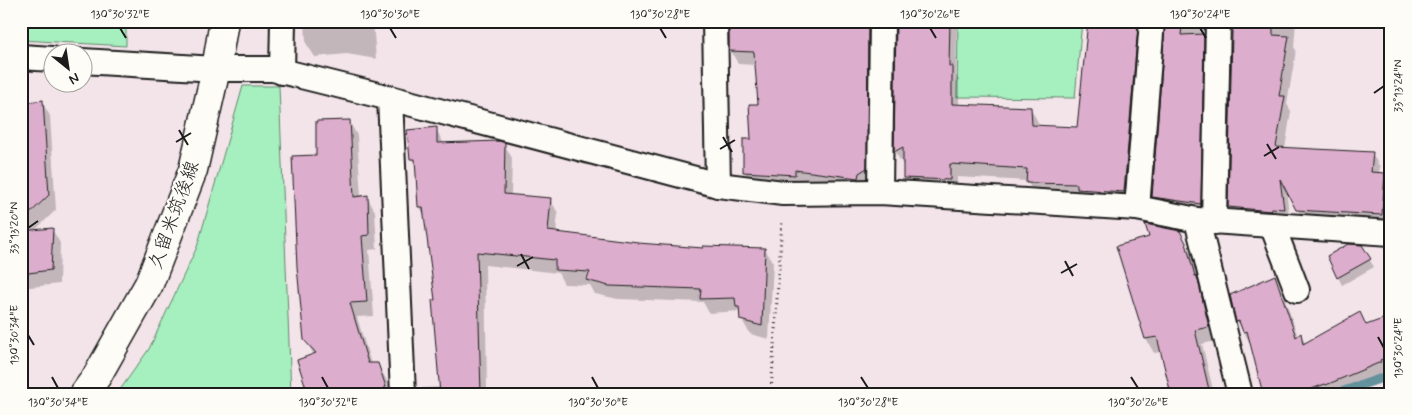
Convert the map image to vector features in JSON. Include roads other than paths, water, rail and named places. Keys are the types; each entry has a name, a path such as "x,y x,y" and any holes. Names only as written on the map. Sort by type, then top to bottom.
{"main road":[{"name":"久留米筑後線","path":"84,394 97,376 149,284 193,170 216,69 224,21"}],"street":[{"path":"282,72 283,21"},
{"path":"715,21 718,185"},
{"path":"880,192 882,21"},
{"path":"1137,208 1152,21"},
{"path":"1218,21 1206,221 1240,394"},
{"path":"21,57 42,58"},
{"path":"92,61 216,69 273,69 718,185 783,193 880,192 1137,208 1206,221 1391,233"},
{"path":"390,98 403,394"},
{"path":"1272,225 1297,290"}],"waterway":[{"path":"1335,394 1391,375"}]}
